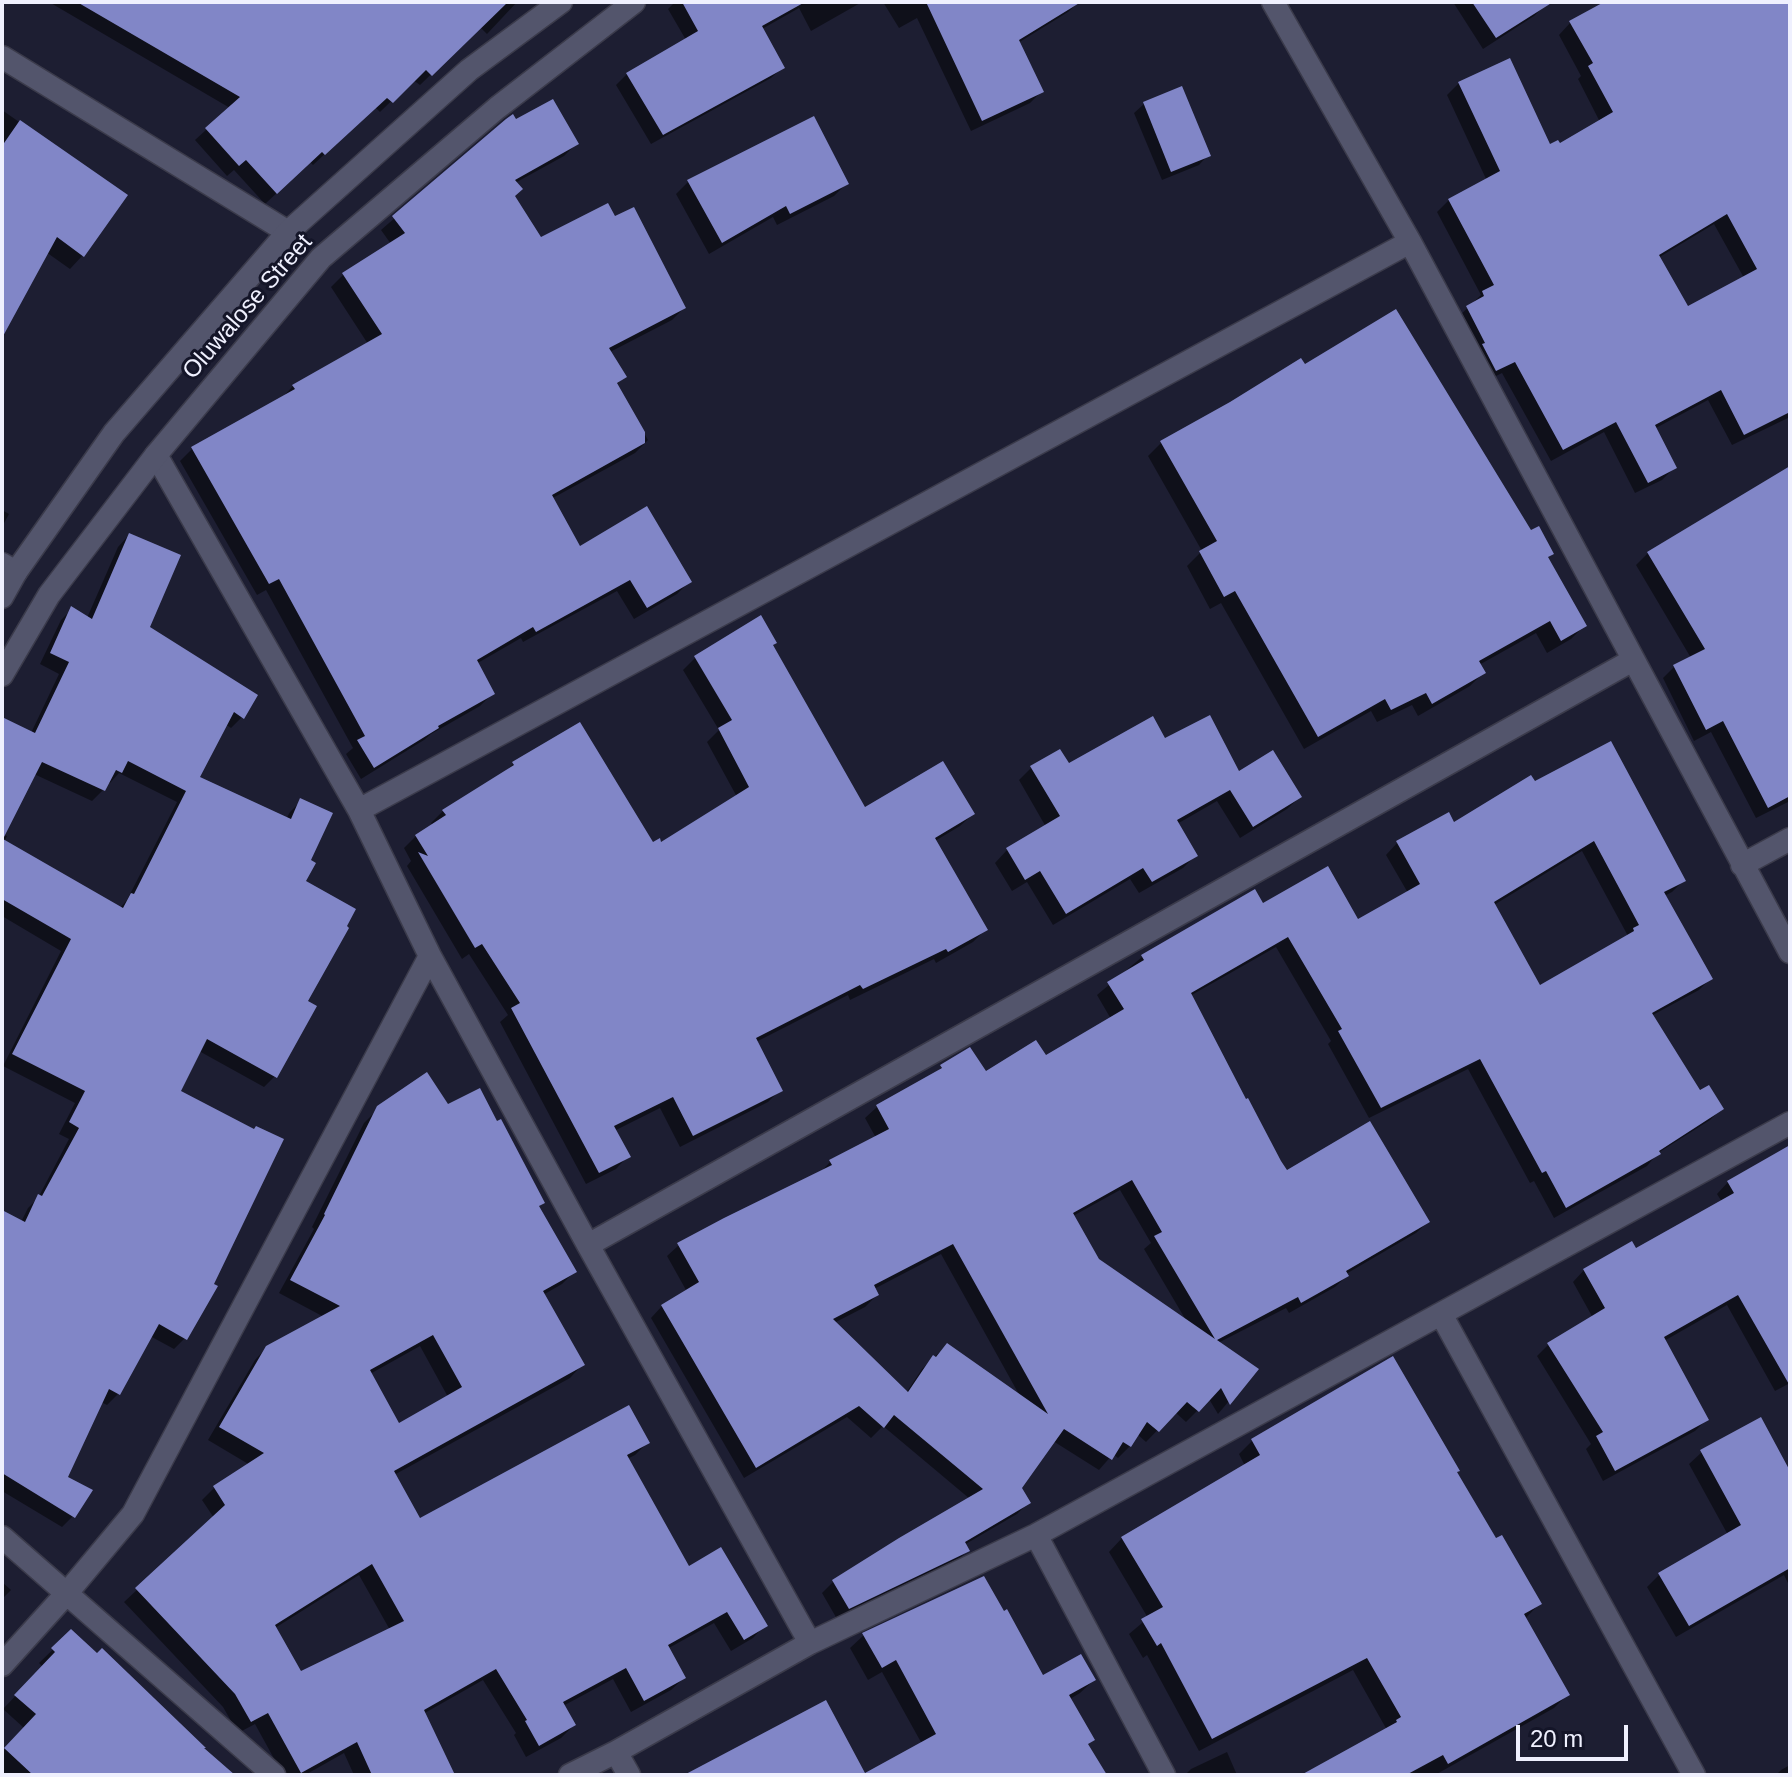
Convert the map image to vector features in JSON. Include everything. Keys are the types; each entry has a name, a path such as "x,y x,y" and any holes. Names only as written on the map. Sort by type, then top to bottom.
{"street":[{"name":"Oluwalose Street","path":"2,597 9,568 114,433 288,232 469,70 561,2"},
{"name":"Oluwalose Street","path":"2,675 49,595 156,455 321,258 497,108 634,2"},
{"path":"1273,2 1410,242 1790,952"},
{"path":"2,57 288,232"},
{"path":"359,810 1410,242"},
{"path":"156,455 359,810 430,956 810,1643"},
{"path":"588,1245 1633,660"},
{"path":"1742,865 1790,839"},
{"path":"2,1665 133,1514 430,956"},
{"path":"570,1775 810,1643 1036,1535 1790,1123"},
{"path":"1441,1314 1694,1775"},
{"path":"1036,1535 1164,1775"},
{"path":"2,1537 274,1775"},
{"path":"616,1752 629,1775"}],"building":[{"path":"77,2 508,2 432,76 426,70 393,103 387,98 277,194 246,160 239,166 205,128 240,97"},
{"path":"682,2 805,2 762,26 785,68 663,135 626,73 698,31"},
{"path":"926,2 1081,2 1019,40 1044,92 982,121"},
{"path":"1472,2 1553,2 1496,38"},
{"path":"1604,2 1790,2 1790,412 1744,435 1721,390 1655,425 1677,468 1648,483 1616,422 1563,450 1515,362 1496,371 1466,306 1484,296 1482,291 1494,285 1448,199 1500,171 1458,82 1510,58 1550,144 1558,140 1560,143 1613,112 1588,66 1593,63 1569,21","holes":["1727,214 1757,269 1688,306 1659,255"]},
{"path":"1182,86 1211,156 1171,172 1143,102"},
{"path":"553,99 579,144 515,180 523,189 515,196 541,237 608,203 615,216 634,207 686,308 609,348 627,377 617,383 645,432 645,443 552,495 580,546 647,506 692,582 647,608 630,580 536,632 533,627 477,660 495,694 438,726 374,768 357,740 365,736 279,579 269,584 191,447 295,389 292,385 382,334 342,273 405,233 392,216 506,119 513,114 516,119"},
{"path":"814,116 849,184 790,214 786,206 722,243 687,180"},
{"path":"20,120 128,195 84,257 57,237 2,338 2,146"},
{"path":"1396,309 1531,530 1539,526 1554,554 1548,557 1587,626 1561,641 1550,621 1479,661 1486,673 1432,704 1426,693 1391,710 1385,699 1318,737 1235,591 1224,597 1199,551 1217,541 1160,441 1301,358 1305,364"},
{"path":"1790,466 1790,796 1768,808 1723,721 1706,730 1673,665 1705,649 1647,552"},
{"path":"129,533 181,555 150,627 258,695 244,719 234,712 200,777 291,819 300,798 333,813 311,860 316,863 306,881 356,909 347,926 349,928 308,1001 317,1006 277,1078 207,1039 181,1091 254,1129 256,1126 284,1139 214,1284 218,1286 187,1340 159,1324 120,1395 109,1389 68,1477 93,1490 75,1518 2,1473 2,1210 25,1222 38,1194 42,1196 79,1128 69,1122 85,1091 12,1054 71,939 2,899 2,717 35,733 69,662 50,653 71,606 92,619","holes":["128,761 186,791 134,894 131,893 123,908 3,839 42,762 105,791 116,770 122,773"]},
{"path":"761,615 777,643 773,645 865,807 943,761 975,814 935,838 988,930 948,952 946,949 863,989 860,985 756,1038 783,1091 693,1136 673,1097 614,1126 631,1157 599,1173 511,1008 520,1003 482,944 475,948 418,852 428,856 415,835 446,815 442,810 514,765 512,762 580,722 653,842 660,838 661,842 749,787 718,728 732,720 694,656"},
{"path":"1210,715 1239,771 1273,750 1302,797 1253,827 1230,790 1177,820 1198,856 1152,882 1143,868 1066,914 1040,871 1025,880 1006,848 1060,816 1030,766 1060,749 1069,763 1153,716 1165,738"},
{"path":"1611,741 1686,881 1664,892 1713,979 1652,1013 1700,1090 1709,1085 1724,1109 1659,1151 1661,1154 1566,1208 1546,1171 1542,1173 1480,1059 1381,1108 1338,1031 1342,1029 1288,937 1191,993 1287,1170 1370,1121 1430,1222 1346,1271 1349,1276 1301,1303 1298,1297 1217,1340 1259,1369 1230,1405 1221,1388 1199,1412 1187,1402 1159,1432 1147,1422 1131,1447 1123,1442 1112,1460 1064,1429 1022,1488 1031,1503 965,1542 970,1551 849,1609 832,1580 983,1489 894,1415 884,1428 859,1406 756,1468 661,1305 699,1282 677,1243 832,1165 829,1160 889,1129 876,1105 942,1068 940,1065 970,1047 986,1071 1036,1040 1046,1055 1124,1009 1107,982 1144,960 1141,955 1255,889 1263,903 1328,866 1358,919 1420,884 1396,841 1449,812 1454,822 1531,775 1535,781","holes":["1594,841 1639,925 1633,928 1634,931 1540,985 1494,902","1132,1180 1162,1232 1154,1236 1215,1339 1099,1259 1073,1213","953,1244 1048,1414 947,1343 936,1357 933,1355 908,1392 833,1319 879,1295 874,1285"]},
{"path":"427,1072 448,1104 480,1088 497,1121 501,1119 545,1203 539,1206 577,1272 543,1291 585,1365 394,1471 420,1518 629,1405 650,1443 627,1455 689,1566 721,1547 768,1626 744,1640 727,1612 668,1645 686,1678 644,1701 626,1668 563,1702 576,1725 539,1746 496,1669 424,1710 455,1775 372,1775 357,1742 301,1773 268,1713 251,1722 235,1694 135,1588 225,1505 213,1486 264,1453 219,1427 266,1346 340,1306 290,1280 377,1106","holes":["433,1335 462,1387 399,1423 370,1370","372,1564 404,1621 301,1671 275,1625"]},
{"path":"1790,1145 1790,1386 1738,1295 1664,1337 1709,1420 1615,1471 1596,1436 1603,1432 1547,1343 1605,1308 1583,1269 1632,1241 1636,1248 1734,1193 1727,1181"},
{"path":"1393,1356 1496,1538 1502,1535 1542,1604 1524,1614 1570,1695 1448,1764 1443,1755 1406,1775 1301,1775 1401,1717 1367,1658 1212,1739 1161,1643 1157,1646 1141,1619 1163,1607 1121,1537 1260,1455 1251,1439"},
{"path":"1761,1417 1790,1471 1790,1568 1689,1626 1658,1573 1741,1525 1700,1450"},
{"path":"984,1576 1004,1611 1007,1609 1043,1675 1081,1654 1096,1680 1069,1695 1095,1740 1088,1744 1107,1775 684,1775 826,1700 865,1773 936,1734 896,1660 882,1668 862,1633"},
{"path":"71,1629 97,1653 102,1648 235,1775 33,1775 4,1748 36,1714 14,1695 55,1652 51,1648"}]}
